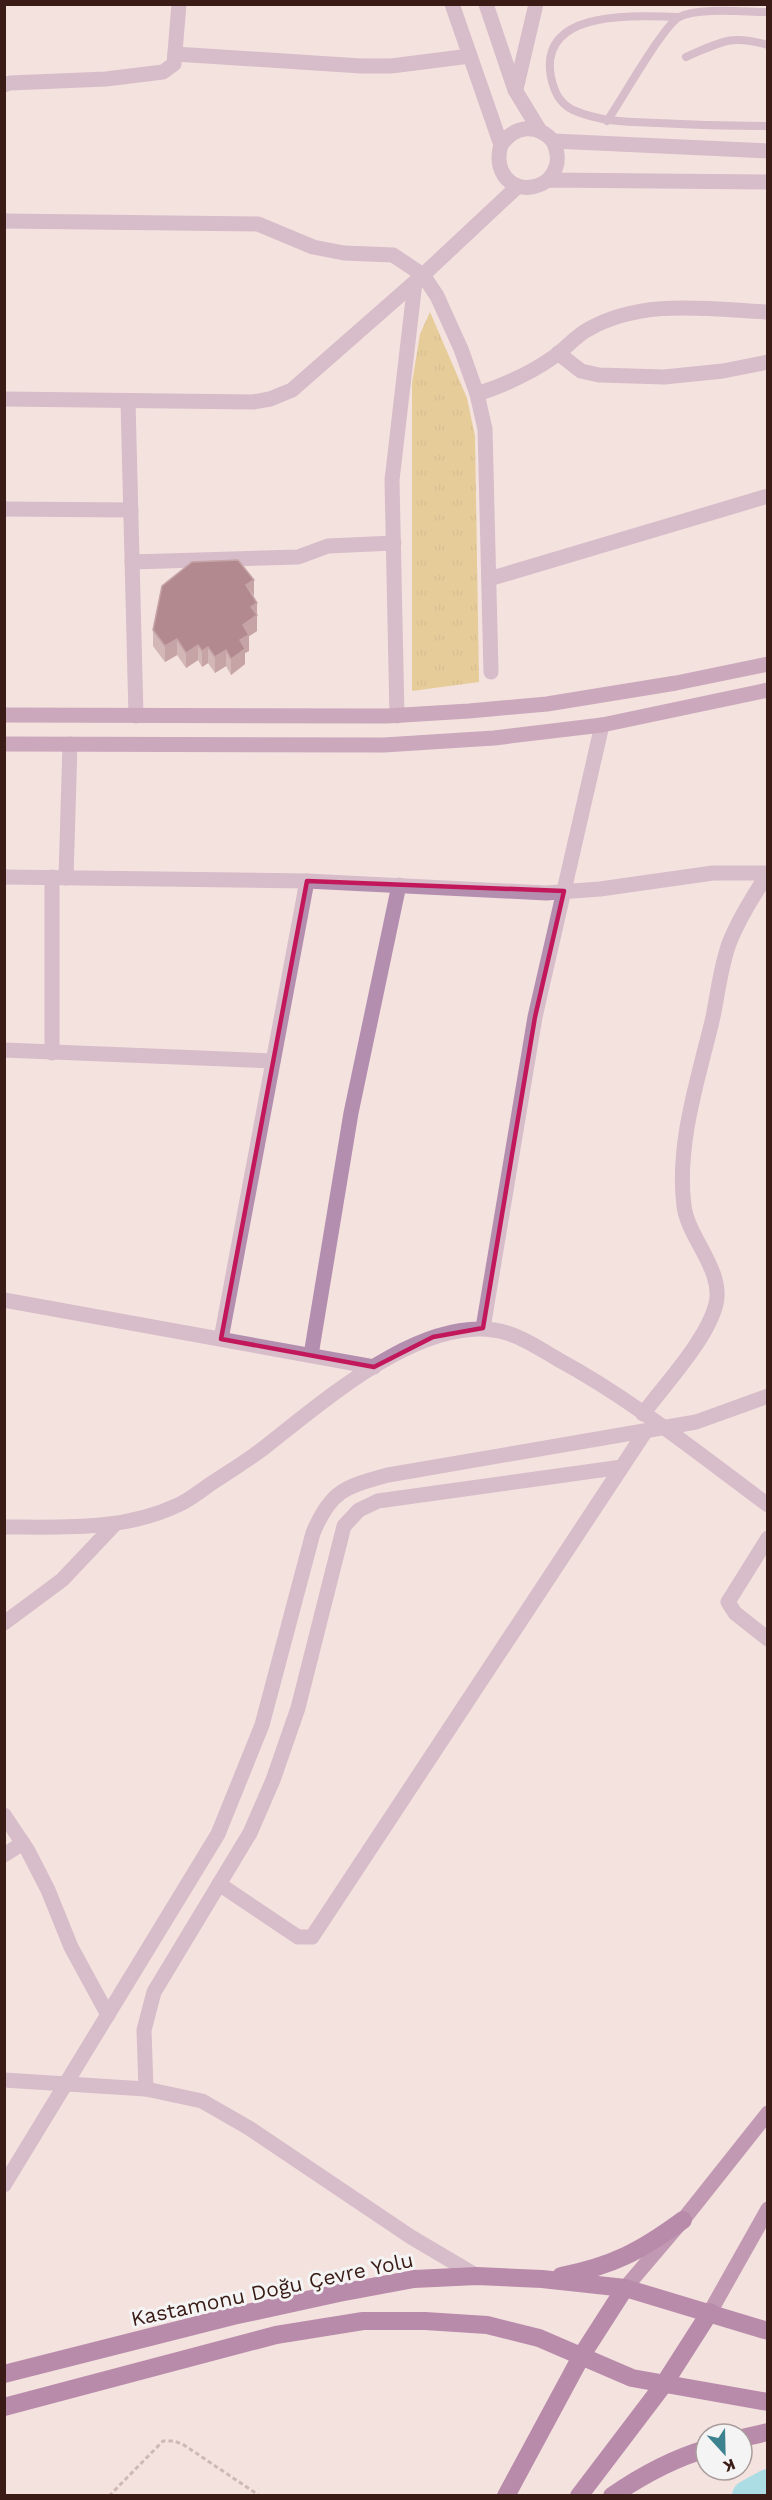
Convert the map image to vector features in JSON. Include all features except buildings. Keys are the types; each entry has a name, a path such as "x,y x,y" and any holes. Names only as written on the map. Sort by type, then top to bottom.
{"highway":[{"path":"542,2279 580,2272 626,2257 649,2245 683,2220"},
{"name":"Kastamonu Doğu Çevre Yolu","path":"4,2374 233,2316 414,2279 477,2276 542,2279 625,2288 768,2331"},
{"path":"506,2496 582,2355 625,2288"},
{"path":"579,2496 664,2384 710,2312"},
{"path":"4,2407 276,2335 363,2321 425,2321 487,2325 539,2338 632,2378 768,2402"},
{"path":"612,2496 637,2479 694,2452"}],"main road":[{"path":"4,715 397,716 547,704 676,683 768,664"},
{"path":"4,744 384,745 494,738 602,725 768,690"},
{"path":"625,2288 683,2220 768,2113"},
{"path":"710,2312 768,2209"}],"street":[{"path":"4,85 106,79 163,72 174,64 178,4"},
{"path":"452,4 501,145 499,164 509,182 518,186 534,187 548,180 768,182"},
{"path":"486,4 515,90 540,131 553,141 768,151"},
{"path":"515,90 536,4"},
{"path":"175,54 361,66 391,66 470,56"},
{"path":"501,145 507,137 522,129 540,131"},
{"path":"548,180 557,166 558,158 553,141"},
{"path":"4,399 253,402 270,399 292,390 419,279 518,186"},
{"path":"4,221 258,224 313,247 344,253 393,255 419,279 437,296 456,338 477,394 485,429 491,672"},
{"path":"397,716 392,480 419,279"},
{"path":"477,394 514,380 558,353 585,330 628,314 651,309 689,307 768,312"},
{"path":"558,353 581,371 599,375 664,377 723,371 768,362"},
{"path":"128,401 136,716"},
{"path":"489,579 768,496"},
{"path":"4,509 131,510"},
{"path":"132,562 298,557 328,546 394,543"},
{"path":"483,1328 535,1017 602,725"},
{"path":"52,1053 59,878 70,744"},
{"path":"4,877 307,881 546,893 600,889 713,873 768,873 747,905 729,943 688,1125 682,1184 685,1209 710,1266 716,1287 717,1302 700,1338 643,1414"},
{"path":"221,1339 307,881"},
{"path":"310,1355 351,1113 399,885"},
{"path":"4,1050 273,1061"},
{"path":"4,1300 374,1366"},
{"path":"4,1527 114,1526 147,1518 180,1504 256,1453 292,1424 374,1366 402,1349 433,1337 460,1330 483,1328 508,1333 530,1343 588,1376 768,1505"},
{"path":"4,2185 218,1834 262,1725 313,1533 322,1511 338,1493 356,1484 388,1475 696,1422 768,1396"},
{"path":"219,1884 298,1937 312,1937 645,1432"},
{"path":"146,2089 144,2030 154,1992 250,1833 273,1780 298,1708 344,1526 359,1510 378,1502 622,1467"},
{"path":"4,1623 62,1580 114,1526"},
{"path":"768,1538 728,1602 735,1613 768,1639"},
{"path":"4,1815 23,1843 48,1890 71,1947 108,2016"},
{"path":"4,1855 23,1843"},
{"path":"4,2080 146,2089 201,2101 249,2128 411,2237 477,2276"}],"lane":[{"path":"768,12 695,13 679,17 632,16 588,21 569,31 556,45 551,54 550,65 559,99 575,111 607,120 768,126"},
{"path":"607,120 658,43 679,17"},
{"path":"686,57 722,41 745,38 768,45"}],"path":[{"path":"109,2496 163,2441 174,2441 184,2445 260,2496"}],"highlighted area":[{"path":"307,881 564,891 535,1017 483,1328 433,1337 374,1367 221,1339"}],"green space":[{"path":"430,312 467,398 475,436 479,682 412,691 412,383 420,334"}],"waterway":[{"path":"748,2496 768,2485"}]}
